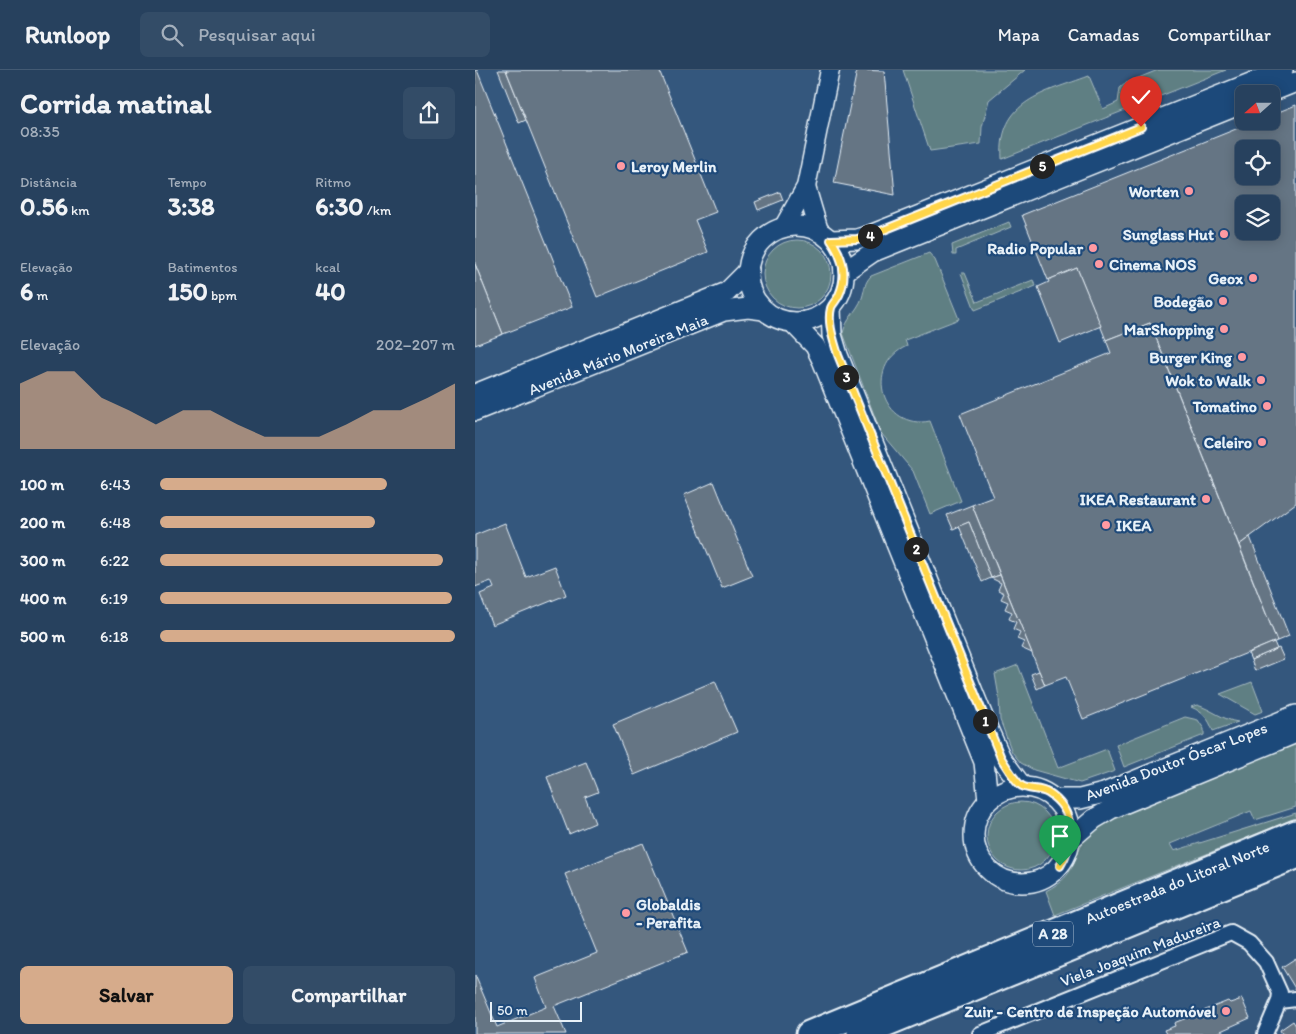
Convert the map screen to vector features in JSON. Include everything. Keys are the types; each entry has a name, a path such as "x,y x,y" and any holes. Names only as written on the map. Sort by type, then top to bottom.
{"highway":[{"name":"Autoestrada do Litoral Norte","path":"809,1034 1296,834"},
{"name":"Autoestrada do Litoral Norte","path":"860,1034 1296,856"}],"main road":[{"path":"825,236 843,260 844,272 841,291 831,308 819,316 806,321 792,322 777,318 764,310 752,292 749,270 752,256 759,244 769,234 783,228 807,227 825,236 857,239 871,235 1283,70"},
{"path":"1280,88 1296,82"},
{"path":"844,272 873,252 1235,107"},
{"name":"Avenida Mário Moreira Maia","path":"475,394 727,292 749,270"},
{"name":"Avenida Mário Moreira Maia","path":"475,411 724,311 748,308 764,310"},
{"path":"831,308 832,335 838,355 988,729 1001,758 1022,786"},
{"path":"792,322 815,346 822,360 984,762 989,800"},
{"name":"Avenida Doutor Óscar Lopes","path":"1055,799 1080,799 1104,793 1296,715"},
{"name":"Avenida Doutor Óscar Lopes","path":"1071,839 1094,819 1111,809 1296,733"},
{"path":"1022,786 1040,789 1055,799 1065,810 1070,824 1071,839 1067,853 1060,866 1050,875 1037,881 1023,884 1008,882 995,875 985,866 977,853 974,839 975,825 980,811 989,800 1010,788 1022,786"}],"street":[{"path":"783,228 806,187 830,70"},
{"path":"806,187 825,236"},
{"name":"Viela Joaquim Madureira","path":"979,1034 1231,933 1249,943 1266,962 1280,993 1279,1001"},
{"path":"1265,1034 1279,1001 1296,999"}],"green space":[{"path":"903,70 1025,70 989,100 982,127 981,144 930,151"},
{"path":"1158,70 1226,70 1002,159 1003,139 1008,124 1016,111 1041,94 1089,76 1103,109 1118,102 1120,88 1126,83"},
{"path":"1009,222 1011,227 956,250 956,255 953,255 952,245"},
{"path":"797,240 810,243 821,250 828,261 831,274 828,287 821,298 810,305 797,308 784,305 773,298 766,287 763,274 766,261 773,250 784,243"},
{"path":"929,253 935,260 959,319 905,340 907,346 893,355 885,368 882,381 884,395 890,407 900,416 914,421 930,421 961,501 930,514 913,471 881,433 843,333 860,303 866,284 871,276"},
{"path":"961,273 965,273 977,302 1033,280 1036,286 975,310"},
{"path":"1018,665 1058,768 1107,749 1115,771 1080,783 1034,770 1021,763 1012,752 1000,720 995,674"},
{"path":"1252,682 1263,711 1255,714 1220,694"},
{"path":"1197,705 1238,722 1213,731 1205,716 1191,707"},
{"path":"1185,717 1198,720 1204,729 1204,735 1124,767 1116,745"},
{"path":"1296,742 1296,807 1255,820 1251,811 1170,844 1174,851 1296,813 1296,818 1055,915 1046,891 1064,879 1069,873 1086,837 1099,822"},
{"path":"1021,802 1034,805 1045,812 1052,823 1055,836 1052,849 1045,860 1034,867 1021,870 1008,867 997,860 990,849 987,836 990,823 997,812 1008,805"}],"building":[{"path":"475,70 477,70 572,307 503,334 475,264"},
{"path":"498,70 506,70 526,120 519,123"},
{"name":"Leroy Merlin","path":"506,70 659,70 716,212 695,220 708,252 597,297"},
{"path":"857,70 884,71 895,195 834,183"},
{"name":"MarShopping","path":"1296,105 1296,503 1239,545 1150,323 1106,340 1077,268 1048,280 1022,215 1235,129 1280,130 1280,111"},
{"path":"780,192 783,200 758,210 755,202"},
{"path":"475,264 503,334 475,345"},
{"path":"1077,268 1101,326 1060,343 1038,287 1049,282 1048,280"},
{"name":"IKEA","path":"1150,323 1277,641 1083,719 1066,677 1045,685 972,505 993,497 960,414 1111,353 1106,340"},
{"path":"714,482 752,576 722,588 684,495"},
{"path":"972,505 1000,575 991,578 969,522 953,529 947,515"},
{"path":"969,522 991,578 982,582 959,526"},
{"path":"505,523 526,577 555,566 566,595 492,625 480,594 494,588 491,581 475,587 475,535"},
{"path":"1250,537 1289,636 1277,641 1239,545"},
{"path":"1000,575 1032,653 1021,648 1024,642 1017,639 1020,632 1013,629 1016,622 1009,619 1012,612 1005,609 1008,602 1001,599 1004,593 998,590 1001,583 991,578"},
{"path":"1274,642 1277,649 1251,660 1248,653"},
{"path":"1279,648 1284,659 1255,671 1251,660"},
{"path":"1039,671 1045,685 1037,689 1031,674"},
{"path":"715,681 737,732 634,775 613,724"},
{"path":"586,762 598,792 585,797 595,823 569,834 547,777"},
{"name":"Globaldis - Perafita","path":"643,843 688,952 554,1006 566,1034 475,1034 475,975 497,1027 546,1007 535,978 597,953 565,874"},
{"path":"1296,958 1296,990 1282,967"},
{"name":"Zuir - Centro de Inspeção Automóvel","path":"1242,999 1250,1018 1214,1034 1166,1034 1164,1030 1175,1026 1174,1023 1228,1001 1230,1003"},
{"path":"1293,1021 1296,1026 1296,1034 1282,1034 1280,1030"}],"place":[{"name":"Leroy Merlin","path":"621,166"},
{"name":"Worten","path":"1189,191"},
{"name":"Sunglass Hut","path":"1224,234"},
{"name":"Radio Popular","path":"1093,248"},
{"name":"Cinema NOS","path":"1099,264"},
{"name":"Geox","path":"1253,278"},
{"name":"Bodegão","path":"1223,301"},
{"name":"MarShopping","path":"1224,329"},
{"name":"Burger King","path":"1242,357"},
{"name":"Wok to Walk","path":"1261,380"},
{"name":"Tomatino","path":"1267,406"},
{"name":"Celeiro","path":"1262,442"},
{"name":"IKEA Restaurant","path":"1206,499"},
{"name":"IKEA","path":"1106,525"},
{"name":"Globaldis - Perafita","path":"626,913"},
{"name":"Zuir - Centro de Inspeção Automóvel","path":"1226,1011"}],"route":[{"path":"1060,866 1067,853 1071,839 1070,824 1065,810 1048,793 1040,789 1022,786 1001,758 838,355 832,335 831,308 839,297 843,285 844,272 843,260 831,240 857,239 871,235 1141,127"}]}
